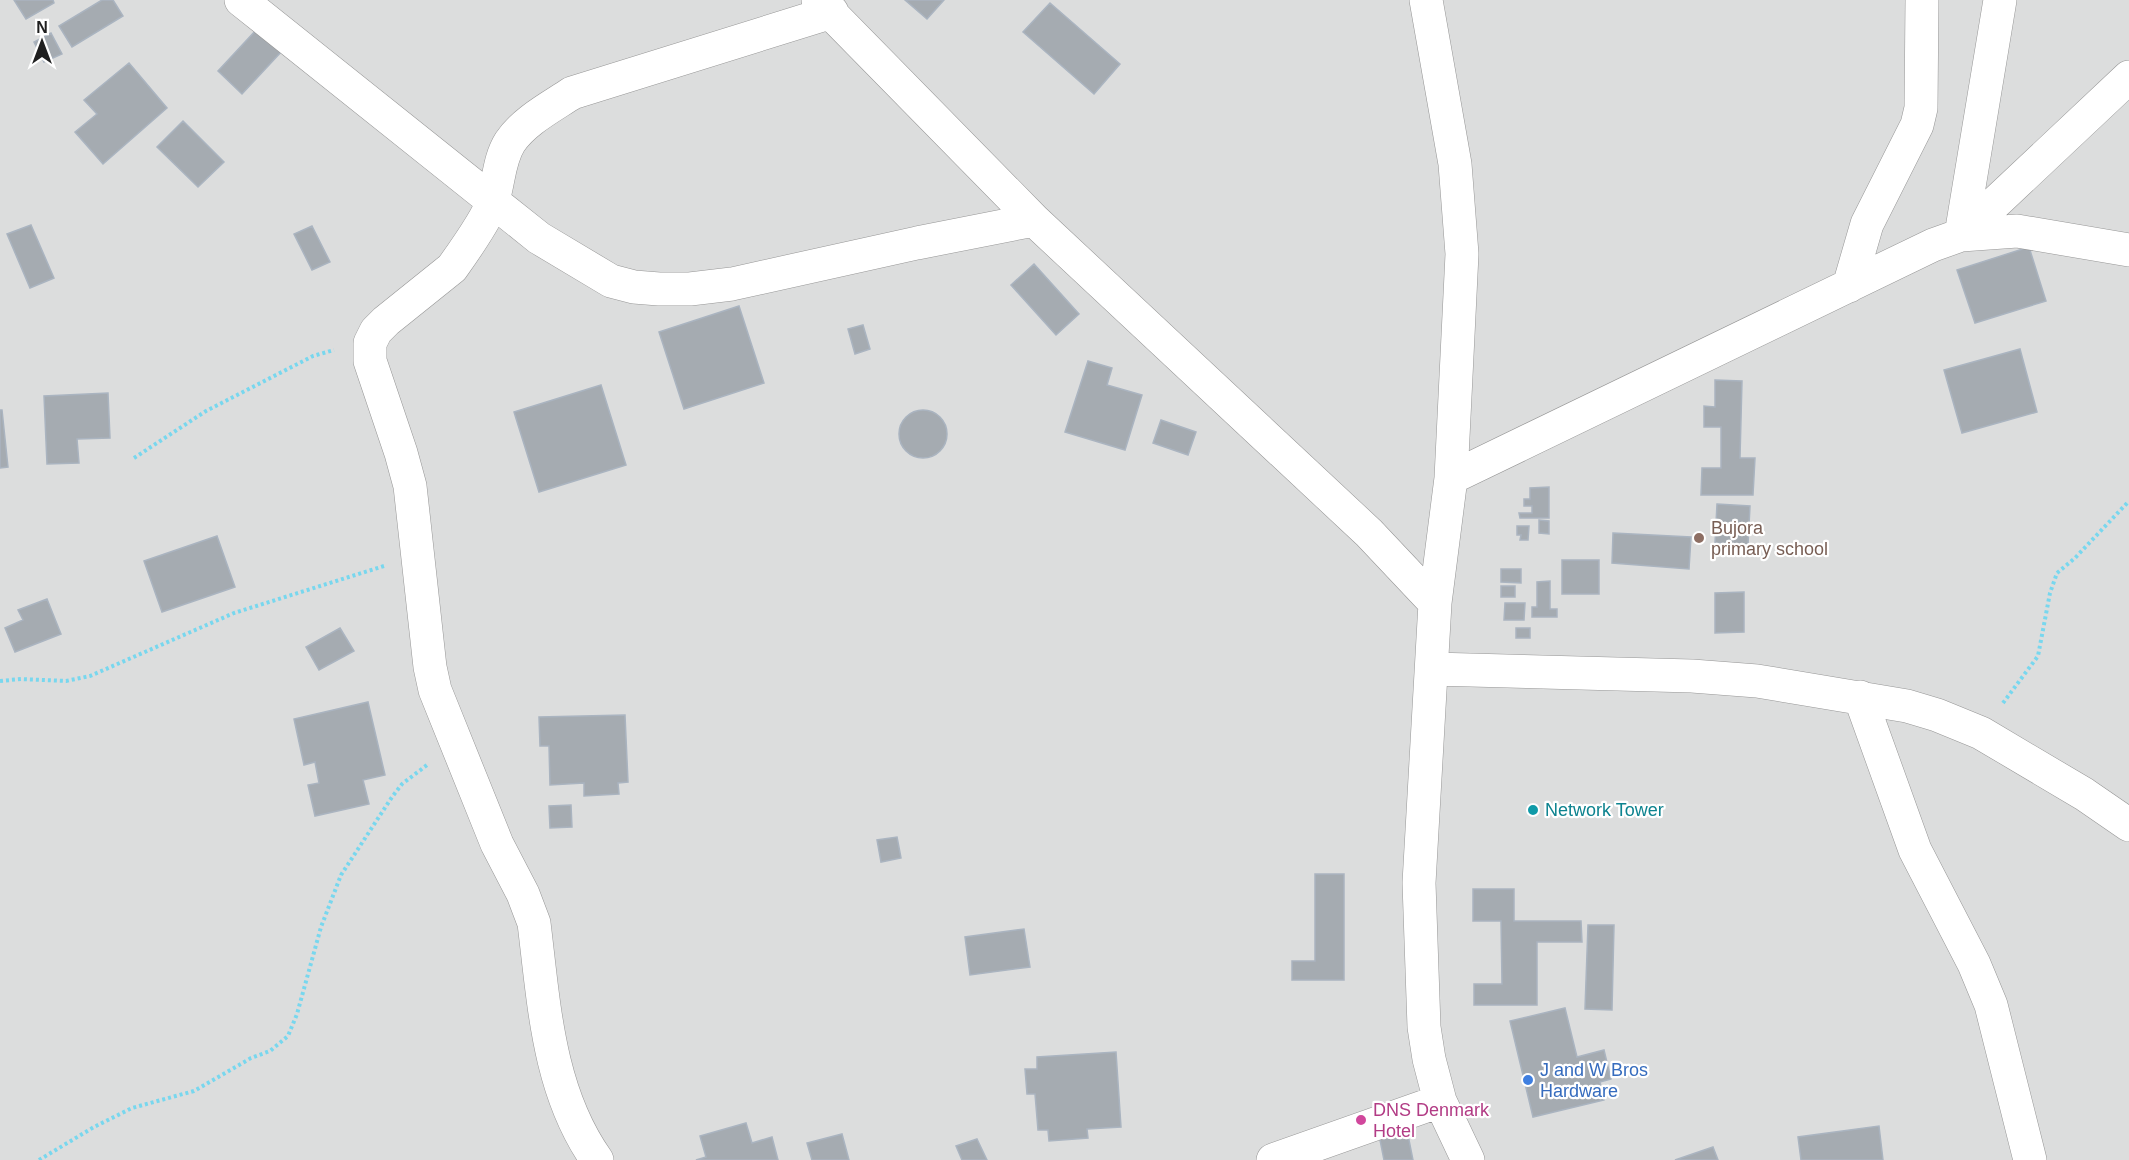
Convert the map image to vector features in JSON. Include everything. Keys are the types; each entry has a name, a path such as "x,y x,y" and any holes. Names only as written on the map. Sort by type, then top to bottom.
{"street":[{"path":"242,0 493,203 539,238 611,281 659,290 690,290 732,284 1034,220"},
{"path":"1426,0 1455,164 1462,254 1451,478 1435,603 1419,884 1424,1027 1429,1059 1440,1101 1468,1160"},
{"path":"1849,286 1867,224 1917,125 1921,108 1922,0"},
{"path":"1961,235 2000,0"},
{"path":"597,1160 583,1141 566,1104 553,1057 534,923 530,909 497,844 435,690 430,667 406,470 370,361 370,343 376,330 452,268 460,257 493,203 502,159 509,144 516,134 543,112 572,93 825,6 1034,220 1369,533 1435,603"},
{"path":"1961,235 2129,77"},
{"path":"1451,478 1934,244 1961,235 2017,231 2129,250"},
{"path":"1433,669 1692,676 1757,681 1907,706 1937,715 1981,733 2084,794 2129,825"},
{"path":"1860,698 1915,850 1974,964 1991,1005 2030,1160"},
{"path":"1273,1160 1440,1101"}],"path":[{"path":"134,458 206,411 297,363 326,352 370,343"},
{"path":"1981,733 2038,656 2050,593 2057,573 2075,558 2129,501"},
{"path":"0,681 21,679 66,681 90,676 234,613 416,556"},
{"path":"39,1160 94,1127 132,1108 194,1091 251,1058 270,1051 288,1036 297,1014 321,927 341,875 368,830 402,784 456,742"}],"shaded area":[{"path":"0,0 2129,0 2129,1160 0,1160"}],"building":[{"path":"14,0 53,0 54,3 26,19"},
{"path":"102,0 113,0 123,16 72,47 59,26"},
{"path":"905,0 944,0 927,19"},
{"path":"1050,3 1120,64 1094,94 1023,32"},
{"path":"258,28 282,51 242,94 218,71"},
{"path":"51,33 62,54 44,62 34,42"},
{"path":"129,63 167,108 103,164 75,132 97,114 84,100"},
{"path":"183,121 224,162 198,187 157,147"},
{"path":"31,225 54,278 30,288 7,234"},
{"path":"312,226 330,262 312,270 294,234"},
{"path":"2029,247 2046,301 1975,323 1957,270"},
{"path":"1034,264 1079,314 1056,335 1011,285"},
{"path":"739,306 764,383 684,409 659,332"},
{"path":"863,325 870,349 855,354 848,329"},
{"path":"2020,349 2037,412 1962,433 1944,370"},
{"path":"1088,361 1112,368 1107,385 1142,395 1125,450 1065,432"},
{"path":"1715,380 1742,381 1740,458 1755,458 1753,495 1701,495 1702,468 1721,468 1721,427 1704,427 1704,406 1715,407"},
{"path":"601,385 626,465 539,492 514,412"},
{"path":"108,393 110,438 77,439 79,463 47,464 44,396"},
{"path":"0,410 2,410 8,467 0,468"},
{"path":"923,410 940,417 947,434 940,451 923,458 906,451 899,434 906,417"},
{"path":"1161,420 1196,432 1188,455 1153,443"},
{"path":"1549,487 1549,518 1520,518 1519,513 1532,513 1532,506 1524,506 1524,499 1530,499 1530,488"},
{"path":"1717,504 1750,506 1748,545 1715,543"},
{"path":"1539,520 1549,521 1549,534 1539,533"},
{"path":"1517,526 1529,526 1528,540 1520,540 1521,535 1517,535"},
{"path":"1613,533 1691,537 1689,569 1612,563"},
{"path":"217,536 235,587 162,612 144,561"},
{"path":"1562,560 1599,560 1599,594 1562,594"},
{"path":"1501,569 1521,569 1521,583 1501,582"},
{"path":"1550,581 1550,609 1557,609 1557,617 1532,617 1532,607 1537,607 1537,582"},
{"path":"1501,586 1515,586 1515,597 1501,597"},
{"path":"1744,592 1744,632 1715,633 1715,593"},
{"path":"47,599 61,634 15,652 5,628 23,620 18,610"},
{"path":"1505,603 1525,603 1524,620 1504,620"},
{"path":"340,628 354,651 319,670 306,647"},
{"path":"1516,628 1530,628 1530,638 1516,638"},
{"path":"368,702 385,775 363,780 369,804 315,816 308,785 319,783 315,762 304,765 294,719"},
{"path":"625,715 628,782 618,783 619,794 584,796 584,783 550,785 549,746 540,746 539,717"},
{"path":"571,805 572,827 550,828 549,806"},
{"path":"897,837 901,858 881,862 877,840"},
{"path":"1315,874 1344,874 1344,980 1292,980 1292,961 1315,961"},
{"path":"1473,889 1514,889 1514,921 1581,921 1582,942 1537,942 1537,1005 1474,1005 1474,984 1502,984 1501,921 1473,921"},
{"path":"1588,925 1614,925 1612,1010 1585,1009"},
{"path":"1024,929 1030,967 970,975 965,937"},
{"path":"1565,1008 1577,1057 1604,1050 1611,1079 1600,1082 1604,1100 1533,1117 1510,1021"},
{"path":"1116,1052 1121,1127 1087,1129 1088,1138 1049,1141 1048,1130 1038,1130 1035,1094 1027,1094 1025,1069 1037,1069 1037,1057"},
{"path":"746,1123 752,1143 772,1137 778,1160 696,1160 706,1157 700,1136"},
{"path":"1406,1125 1413,1160 1384,1160 1378,1130"},
{"path":"1879,1126 1883,1160 1801,1160 1798,1137"},
{"path":"842,1134 849,1160 812,1160 807,1143"},
{"path":"977,1139 987,1160 962,1160 956,1146"},
{"path":"1713,1147 1718,1160 1675,1160"}],"place":[{"name":"Bujora primary school","path":"1699,538"},
{"name":"Network Tower","path":"1533,810"},
{"name":"J and W Bros Hardware","path":"1528,1080"},
{"name":"DNS Denmark Hotel","path":"1361,1120"}]}
